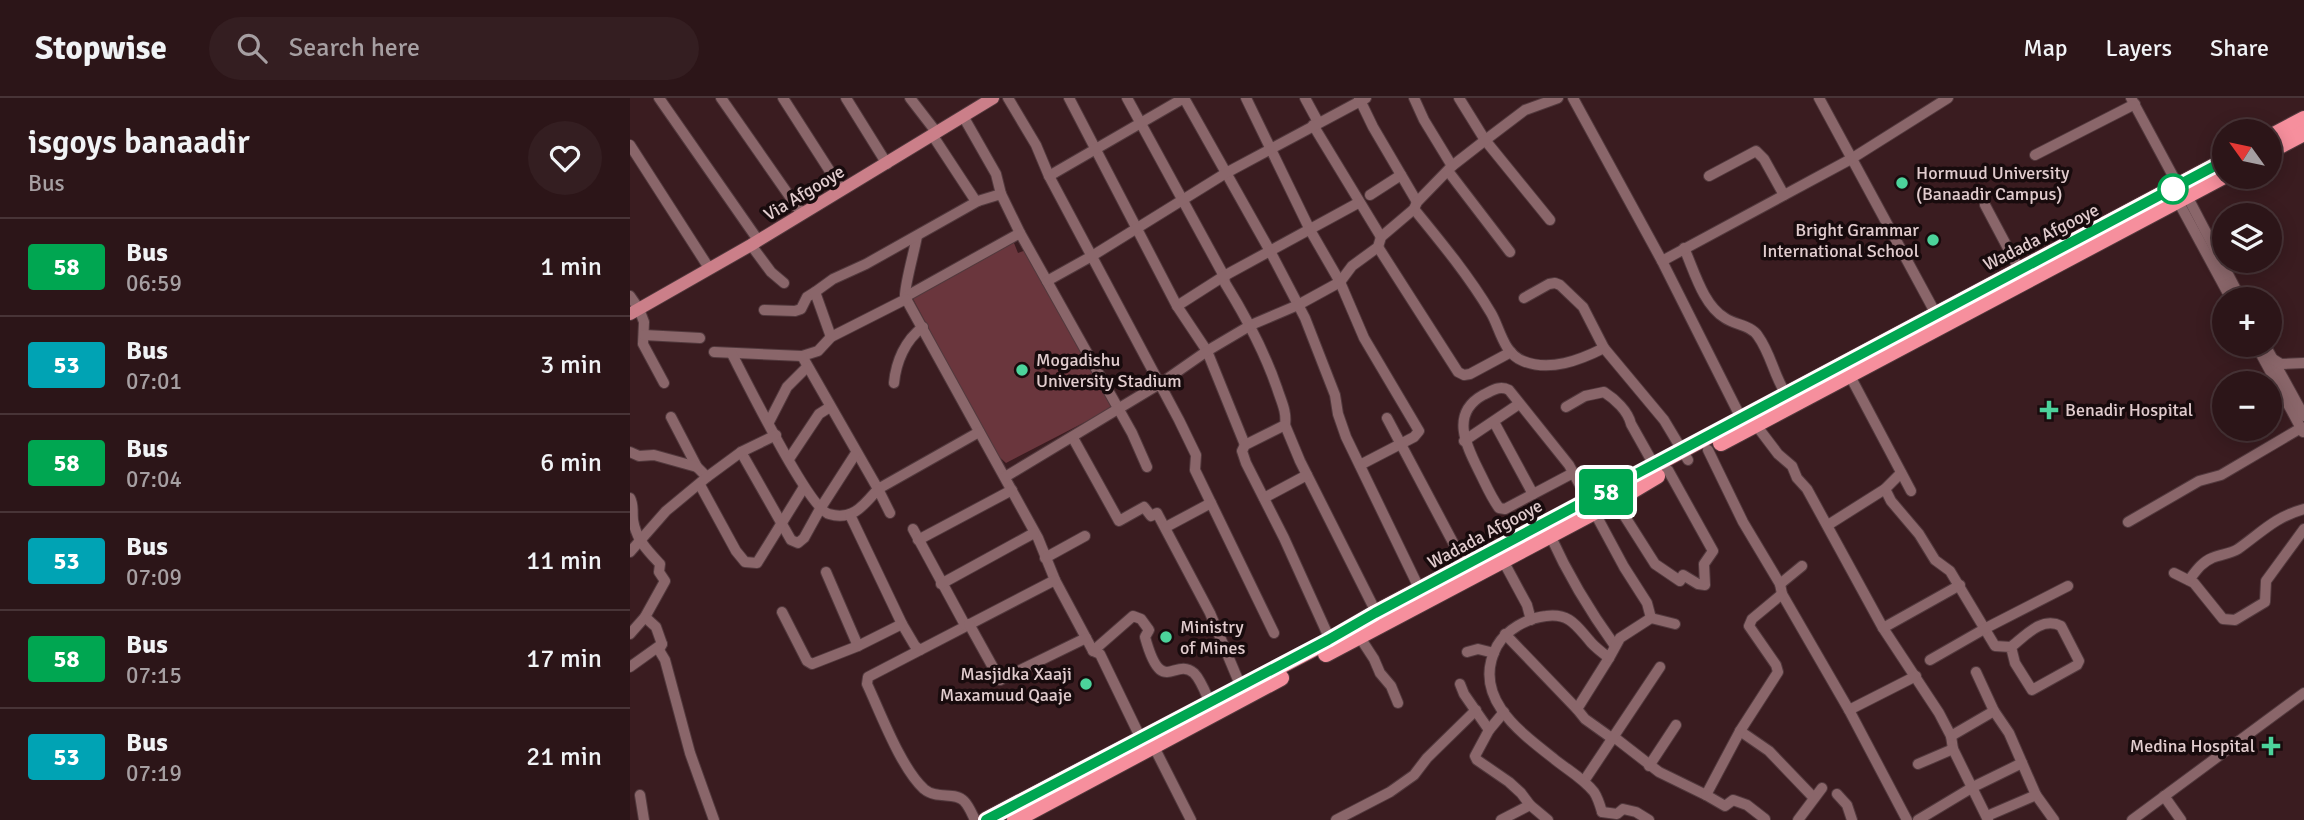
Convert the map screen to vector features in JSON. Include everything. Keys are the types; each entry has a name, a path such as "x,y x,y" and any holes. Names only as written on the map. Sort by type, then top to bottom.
{"highway":[{"path":"2282,131 2304,119"},
{"path":"2282,145 2304,133"},
{"name":"Wadada Afgooye","path":"986,820 1147,742 1748,422 1849,374 2084,244 2212,168"},
{"name":"Wadada Afgooye","path":"2178,189 2212,179"},
{"name":"Wadada Afgooye","path":"1685,456 1708,450 1786,394 2019,269 2084,244"},
{"name":"Wadada Afgooye","path":"1015,820 1210,703 1332,644 1359,636 1379,618 1420,590 1466,567 1550,535 1592,506 1615,501 1661,468"}],"main road":[{"name":"Via Afgooye","path":"634,312 802,215 993,98"}],"street":[{"path":"659,98 771,272 784,283"},
{"path":"720,98 802,215"},
{"path":"783,98 842,190"},
{"path":"846,98 887,164"},
{"path":"910,98 973,198 978,201"},
{"path":"1008,98 1036,145 1049,176 1133,337 1161,383 1196,455 1195,470 1274,633"},
{"path":"1069,98 1177,306 1207,351 1245,445"},
{"path":"1127,98 1268,360 1286,410 1285,425 1307,475 1379,618"},
{"path":"1049,176 1184,98 1298,305 1335,395 1341,424 1420,590"},
{"path":"1246,98 1310,230 1339,282 1364,338 1419,431 1414,437 1360,466"},
{"path":"1305,98 1316,124 1380,242 1458,372 1464,375 1470,373 1511,352"},
{"path":"1414,98 1450,169 1510,252"},
{"path":"1459,98 1485,140 1550,220"},
{"path":"1521,98 1525,110"},
{"path":"1005,477 1119,410 1251,325 1298,305 1339,282 1450,169 1525,110 1558,98"},
{"path":"1573,98 1748,422 1792,466 1797,478 1807,489 1883,628 1916,676 1951,736 1953,749 1987,818 2036,795"},
{"path":"1819,98 1936,314"},
{"path":"1662,261 1852,159 1948,98"},
{"path":"1047,281 1226,173 1271,151 1362,99 1416,206 1491,313 1511,352 1523,361 1556,366 1605,348"},
{"path":"2035,155 2133,101 2225,287"},
{"path":"962,117 996,174 1001,194 1020,233 1119,410 1147,467"},
{"path":"630,145 709,268"},
{"path":"1709,176 1756,151 1764,159 1784,195"},
{"path":"1370,195 1401,175"},
{"path":"2178,189 2234,287"},
{"path":"764,310 801,309 807,296 833,279 978,201 1001,194"},
{"path":"1177,306 1224,276 1359,203"},
{"path":"1985,205 2019,269"},
{"path":"714,352 802,356 818,351 831,337 1020,233"},
{"path":"917,236 904,290 906,298 1005,477 1093,652 1100,654 1139,732 1191,820"},
{"path":"1684,248 1702,289 1713,306 1726,319 1751,329 1758,335 1786,394"},
{"path":"1524,298 1549,284 1560,285 1591,319 1605,348 1664,420 1685,456"},
{"path":"816,292 831,337"},
{"path":"630,296 634,312 644,322 643,344 664,383"},
{"path":"894,383 900,357 912,337 923,327"},
{"path":"644,335 700,338"},
{"path":"732,354 804,487 827,514 850,514 859,511 878,489 979,432"},
{"path":"802,356 890,513"},
{"path":"2263,357 2303,426"},
{"path":"2271,357 2303,426"},
{"path":"2271,357 2281,364 2304,363"},
{"path":"769,422 787,387 807,366"},
{"path":"1849,374 1910,491"},
{"path":"1573,474 1504,509 1499,508 1464,441 1467,410 1476,400 1496,388 1504,388 1519,404 1559,452 1573,474 1647,603 1651,618"},
{"path":"1566,407 1585,396 1604,392 1611,396 1630,418 1713,551 1704,564 1705,585 1683,575 1680,581 1655,565 1615,501"},
{"path":"1464,441 1519,404"},
{"path":"789,459 819,414 830,407"},
{"path":"671,417 736,551 745,562 757,563 804,487"},
{"path":"1387,418 1466,567"},
{"path":"1494,422 1533,494"},
{"path":"1285,425 1245,445 1242,451 1332,644"},
{"path":"2128,522 2199,481 2221,475 2303,426"},
{"path":"630,552 666,511 703,481 741,452 776,435"},
{"path":"1073,438 1119,521 1144,507 1150,516 1157,513 1210,613 1241,687"},
{"path":"1708,450 1743,522 1908,820"},
{"path":"630,452 639,456 654,455 697,467"},
{"path":"741,452 791,541 798,543 804,538 856,453"},
{"path":"1828,525 1885,489 1901,473"},
{"path":"1264,498 1307,475"},
{"path":"1885,489 1936,559 1950,570 1995,646 2011,647 2041,624 2056,624 2061,626 2080,661 2032,690 2015,663 2011,647"},
{"path":"918,540 1012,491"},
{"path":"630,498 633,502 633,519 638,540 660,564 659,572 665,581 645,617 630,634"},
{"path":"1166,527 1211,503"},
{"path":"2189,580 2203,563 2231,553 2286,514 2304,513"},
{"path":"850,514 902,624 920,650"},
{"path":"913,528 941,584 999,680 1086,638"},
{"path":"2174,573 2194,583 2223,619 2235,620 2264,602 2266,582 2304,529"},
{"path":"941,584 1034,533"},
{"path":"1550,535 1570,578 1615,646"},
{"path":"1045,558 1085,536"},
{"path":"1500,555 1527,605 1531,620"},
{"path":"1706,795 1740,731 1778,671 1750,629 1749,622 1802,566"},
{"path":"826,572 858,646"},
{"path":"975,820 964,800 933,794 922,787 911,774 867,684 868,677 1055,580"},
{"path":"1883,628 1960,585"},
{"path":"1930,660 2068,586"},
{"path":"782,612 807,662 816,664 902,624"},
{"path":"1609,658 1590,642 1577,624 1564,617 1548,615 1531,620 1505,634 1490,661 1488,679 1492,695 1504,712 1551,757 1584,781 1595,794 1600,816 1617,814 1623,809 1636,812 1649,820"},
{"path":"1093,652 1133,616 1141,619 1149,630 1145,637 1151,658 1161,671 1167,674 1186,670 1194,673 1210,703"},
{"path":"645,617 656,627 662,644 659,650 665,660 690,752 714,820"},
{"path":"1577,709 1620,638 1651,618 1675,624"},
{"path":"1505,634 1585,719 1649,766 1726,806 1733,800 1765,818"},
{"path":"1359,636 1380,673 1391,686 1398,703"},
{"path":"630,667 662,644"},
{"path":"1467,652 1478,649 1494,653"},
{"path":"1584,781 1660,667"},
{"path":"1976,672 1994,711 2009,733 2036,795 2054,820"},
{"path":"1849,710 1916,676"},
{"path":"1460,684 1489,730"},
{"path":"2132,820 2304,693"},
{"path":"1336,820 1390,792 1414,775 1427,758 1476,710"},
{"path":"1951,736 1994,711"},
{"path":"1504,712 1489,730 1475,756 1509,782 1548,820"},
{"path":"1649,766 1676,724"},
{"path":"1740,731 1769,751 1814,798"},
{"path":"1918,764 1953,749"},
{"path":"1918,820 1973,787 2022,763"},
{"path":"1798,820 1822,788"},
{"path":"1837,794 1847,805 1852,820"},
{"path":"640,795 644,820"},
{"path":"2164,796 2181,820"},
{"path":"1501,820 1530,805"}],"shaded area":[{"name":"Mogadishu University Stadium","path":"1012,238 1018,253 1026,250 1114,407 1006,463 995,453 911,295"}],"bus line":[{"name":"58","path":"986,820 1466,567 2212,167"}],"place":[{"name":"Hormuud University (Banaadir Campus)","path":"1902,183"},
{"name":"Bright Grammar International School","path":"1933,240"},
{"name":"Mogadishu University Stadium","path":"1022,370"},
{"name":"Benadir Hospital","path":"2049,410"},
{"name":"Ministry of Mines","path":"1166,637"},
{"name":"Masjidka Xaaji Maxamuud Qaaje","path":"1086,684"},
{"name":"Medina Hospital","path":"2271,746"}]}
